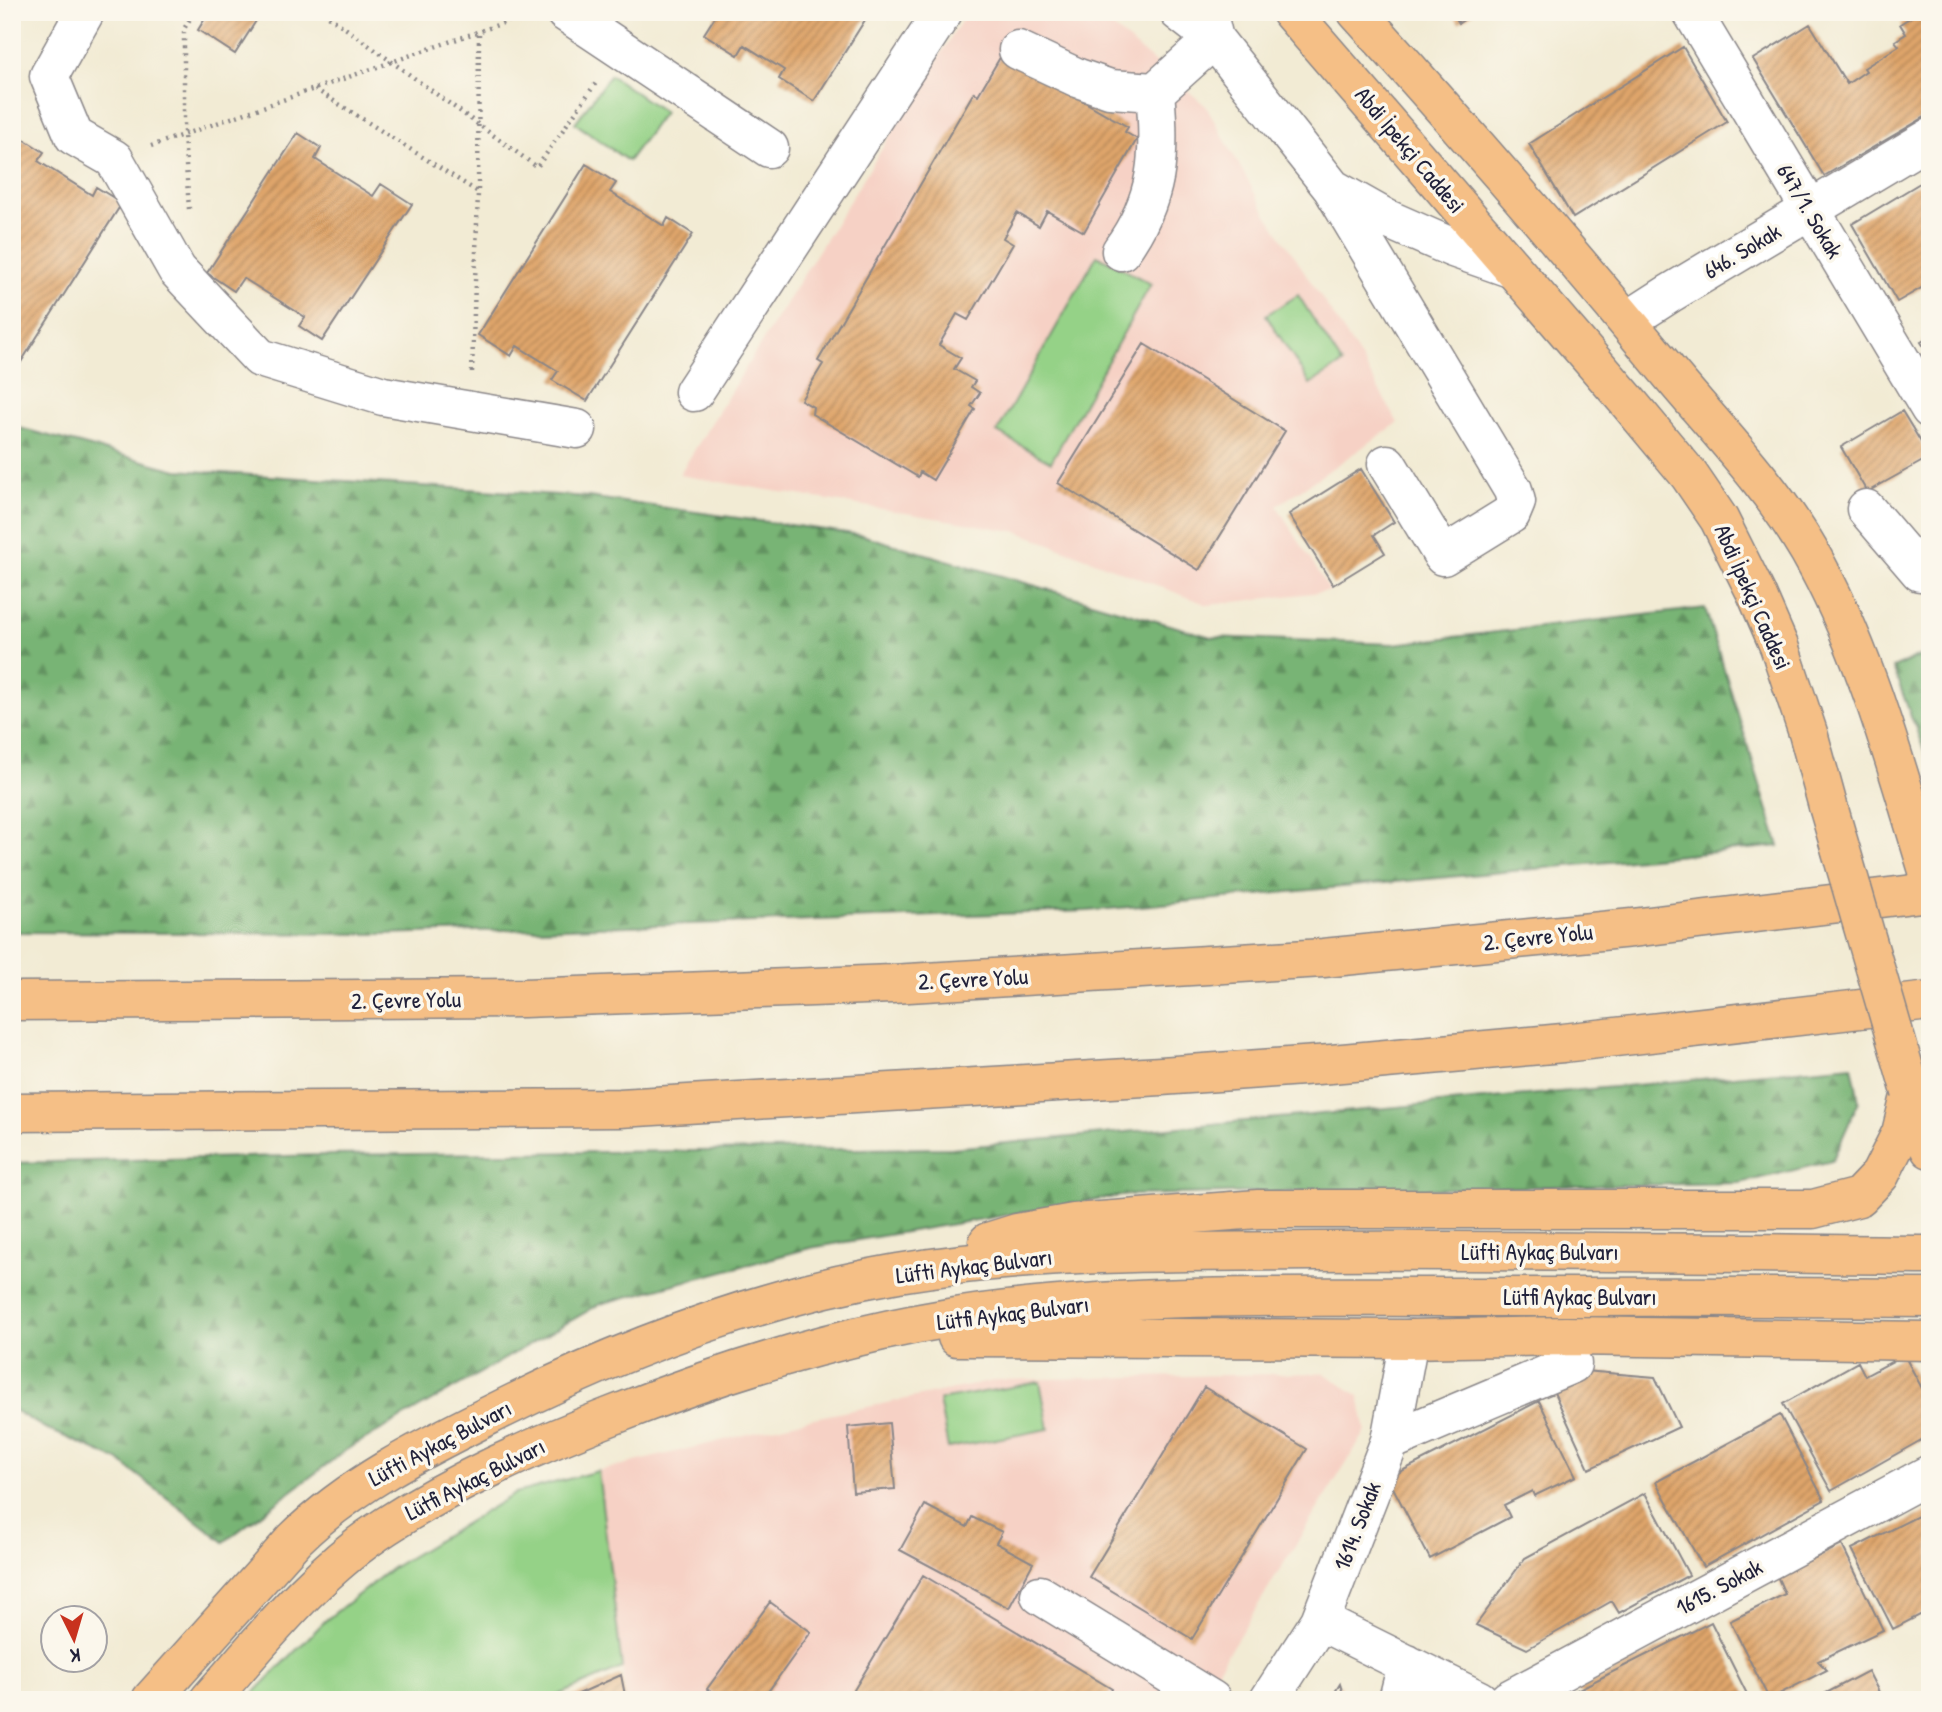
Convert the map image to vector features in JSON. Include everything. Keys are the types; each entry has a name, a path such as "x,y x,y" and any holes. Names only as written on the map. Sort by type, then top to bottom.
{"main road":[{"name":"Abdi İpekçi Caddesi","path":"1291,12 1646,423 1689,475 1719,519 1752,583 1779,646 1808,733 1911,1092 1930,1149"},
{"path":"1357,12 1627,321 1778,505 1808,549 1830,591 1864,669 1930,877"},
{"name":"2. Çevre Yolu","path":"12,1001 524,998 892,984 1323,958 1645,926 1930,892"},
{"path":"12,1112 648,1106 1331,1064 1563,1043 1930,1001"},
{"path":"896,1274 1017,1233 1074,1223 1245,1210 1813,1209 1859,1197 1880,1175 1901,1133 1911,1092"},
{"name":"Lüfti Aykaç Bulvarı","path":"151,1700 295,1539 315,1519 365,1483 524,1398 634,1350 724,1317 830,1287 986,1261 1122,1252 1930,1255"},
{"name":"Lütfi Aykaç Bulvarı","path":"209,1700 289,1610 337,1564 384,1527 532,1447 666,1394 766,1360 815,1347 905,1327 1006,1310 1208,1297 1930,1298"},
{"path":"815,1347 963,1337 1409,1339 1565,1336 1930,1341"}],"street":[{"path":"85,12 49,76 74,136 114,159 177,270 260,358 383,396 577,429"},
{"path":"565,12 769,148"},
{"path":"694,392 943,12"},
{"path":"1179,12 1210,25 1332,187 1513,490 1516,502 1511,514 1443,556 1387,464"},
{"name":"647/1. Sokak","path":"1692,12 1930,409"},
{"path":"1121,251 1133,234 1148,203 1158,152 1159,127 1154,92 1210,25"},
{"path":"1018,50 1078,78 1110,89 1154,92"},
{"name":"646. Sokak","path":"1627,321 1930,138"},
{"path":"1332,187 1387,219 1453,248 1510,268"},
{"path":"1866,509 1920,572 1930,571"},
{"name":"1614. Sokak","path":"1269,1700 1320,1621 1390,1441 1409,1339"},
{"path":"1390,1441 1572,1364"},
{"name":"1615. Sokak","path":"1508,1700 1930,1474"},
{"path":"1040,1595 1212,1700"},
{"path":"1320,1621 1402,1682 1479,1700"}],"path":[{"path":"189,218 184,135 184,29 194,12"},
{"path":"323,12 537,167 620,49"},
{"path":"114,159 534,12"},
{"path":"470,411 478,192 479,32"},
{"path":"315,89 478,192"}],"shaded area":[{"path":"967,12 1095,12 1206,106 1266,213 1359,355 1398,423 1277,506 1330,591 1208,605 1019,532 679,475"},
{"path":"1324,1373 1359,1396 1366,1431 1199,1700 626,1700 598,1471 814,1418 998,1380"}],"green space":[{"path":"610,75 664,112 628,161 575,123"},
{"path":"1097,255 1151,284 1051,462 997,432"},
{"path":"1298,295 1342,364 1310,384 1266,315"},
{"path":"12,426 177,470 588,497 861,535 1211,637 1393,644 1705,608 1779,846 1087,911 384,934 12,932"},
{"path":"1930,651 1930,766 1893,668"},
{"path":"1852,1065 1859,1101 1832,1161 1740,1183 1127,1195 810,1248 600,1304 346,1450 224,1542 118,1460 45,1428 12,1409 12,1163 327,1155 952,1148"},
{"path":"1040,1382 1049,1429 948,1448 939,1400"},
{"path":"598,1471 622,1668 547,1700 247,1700 326,1620 392,1568 516,1493"}],"building":[{"path":"209,12 261,13 235,54 198,30"},
{"path":"718,12 870,12 814,101 779,79 784,70 744,45 738,55 704,34"},
{"path":"1452,12 1475,12 1459,23"},
{"path":"1919,12 1930,12 1930,114 1824,176 1753,59 1810,24 1847,84 1866,71 1864,68 1899,46 1895,41 1906,34 1900,24"},
{"path":"1683,47 1727,122 1573,218 1529,144"},
{"path":"1002,54 1128,127 1125,132 1137,139 1084,232 1047,211 1039,226 1017,213 1003,238 1013,244 968,320 957,314 939,345 961,358 954,369 975,381 971,387 980,393 971,406 975,409 933,480 920,472 918,477 812,414 813,407 801,400 823,364 818,361 974,92 978,95"},
{"path":"14,133 44,152 38,161 92,195 96,187 122,203 16,370 12,368"},
{"path":"298,133 321,148 315,159 373,196 381,184 412,204 322,341 299,326 305,317 243,278 234,291 207,273"},
{"path":"586,164 616,183 610,192 664,226 668,218 693,234 587,401 552,380 558,371 517,346 511,356 478,335"},
{"path":"1930,177 1930,283 1897,302 1852,224"},
{"path":"1930,337 1930,356 1921,342"},
{"path":"1144,344 1285,431 1199,570 1058,483"},
{"path":"1902,411 1930,457 1867,492 1841,447"},
{"path":"1361,469 1394,522 1374,535 1385,553 1333,585 1289,514"},
{"path":"1904,1355 1930,1403 1930,1435 1831,1491 1783,1404 1858,1362 1865,1376"},
{"path":"1584,1371 1655,1377 1679,1427 1589,1469 1551,1386"},
{"path":"1204,1387 1307,1449 1192,1639 1089,1577"},
{"path":"1539,1401 1576,1476 1534,1496 1532,1491 1504,1505 1510,1517 1430,1559 1388,1478"},
{"path":"1780,1415 1824,1500 1703,1567 1656,1482"},
{"path":"889,1423 895,1489 853,1492 848,1427"},
{"path":"1645,1493 1689,1575 1619,1613 1612,1601 1527,1649 1476,1625 1525,1558"},
{"path":"925,1505 967,1527 972,1517 1002,1532 996,1543 1033,1563 1009,1608 900,1550"},
{"path":"1930,1510 1930,1610 1893,1629 1852,1549"},
{"path":"1842,1545 1883,1630 1818,1661 1827,1670 1769,1699 1730,1621 1785,1594 1777,1576"},
{"path":"923,1575 1112,1689 1106,1700 848,1700"},
{"path":"770,1602 811,1632 762,1700 722,1700 707,1689"},
{"path":"1711,1622 1750,1700 1590,1700 1577,1690"},
{"path":"1868,1671 1883,1700 1813,1700"},
{"path":"621,1675 626,1700 565,1700"},
{"path":"1340,1684 1345,1700 1330,1700"}]}
